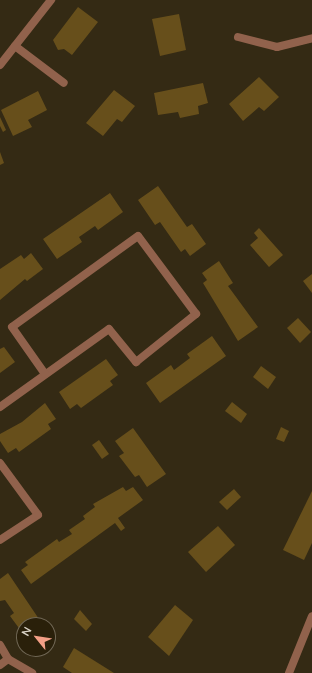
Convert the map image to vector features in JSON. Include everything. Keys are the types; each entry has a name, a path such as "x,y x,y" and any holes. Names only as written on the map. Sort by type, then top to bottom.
{"street":[{"path":"0,65 51,0"},
{"path":"238,37 277,47 312,38"},
{"path":"15,46 64,83"},
{"path":"0,406 110,329 136,362 196,314 138,236 12,327 45,374"},
{"path":"0,463 38,515 0,540"},
{"path":"289,673 312,616"},
{"path":"0,644 8,659 32,673"},
{"path":"0,665 8,659"}],"building":[{"path":"78,7 98,22 72,55 64,49 58,50 53,40"},
{"path":"179,14 186,50 160,56 152,19"},
{"path":"259,77 279,97 264,111 259,107 243,121 229,104"},
{"path":"203,83 208,103 198,106 199,114 180,118 178,112 158,115 154,93"},
{"path":"114,90 135,106 122,122 117,119 103,136 86,123"},
{"path":"38,91 47,110 28,120 32,127 13,136 1,110"},
{"path":"0,117 6,130 3,132 0,126"},
{"path":"0,152 4,163 0,165"},
{"path":"158,186 187,227 192,224 206,244 190,256 185,249 181,252 160,222 155,225 138,200"},
{"path":"110,193 123,212 98,230 95,226 79,237 82,242 57,259 43,239"},
{"path":"259,228 283,255 269,267 250,245 258,238 254,233"},
{"path":"31,253 43,269 27,281 25,279 0,300 0,269 21,255 24,259"},
{"path":"219,261 233,283 228,286 258,327 238,341 203,283 207,280 202,273"},
{"path":"312,274 312,293 303,281"},
{"path":"298,318 311,332 300,343 287,328"},
{"path":"212,336 226,356 160,403 146,383 171,365 174,370 190,358 187,354"},
{"path":"4,347 15,362 0,373 0,349"},
{"path":"106,359 118,375 110,381 113,385 81,408 77,404 70,409 59,392"},
{"path":"261,366 276,377 268,389 253,377"},
{"path":"232,402 247,414 241,423 225,411"},
{"path":"45,403 56,419 48,424 51,429 19,452 16,448 8,453 0,441 0,434 22,422"},
{"path":"281,427 289,431 284,442 276,439"},
{"path":"133,428 166,474 147,487 139,475 135,477 119,456 124,453 115,441"},
{"path":"99,440 109,454 102,459 92,445"},
{"path":"123,487 126,491 133,487 143,500 118,518 125,528 121,531 115,523 31,584 21,570 28,565 25,562 57,539 59,542 72,534 69,530 85,519 83,516 95,507 93,504"},
{"path":"234,489 241,497 227,510 219,502"},
{"path":"312,491 312,543 304,560 283,550"},
{"path":"218,526 235,545 206,572 188,552"},
{"path":"8,573 38,617 16,617 16,624 10,616 14,613 5,600 0,601 0,579"},
{"path":"175,605 193,620 169,656 148,637"},
{"path":"80,610 92,624 86,631 74,619"},
{"path":"74,648 114,673 72,673 63,667"}]}
